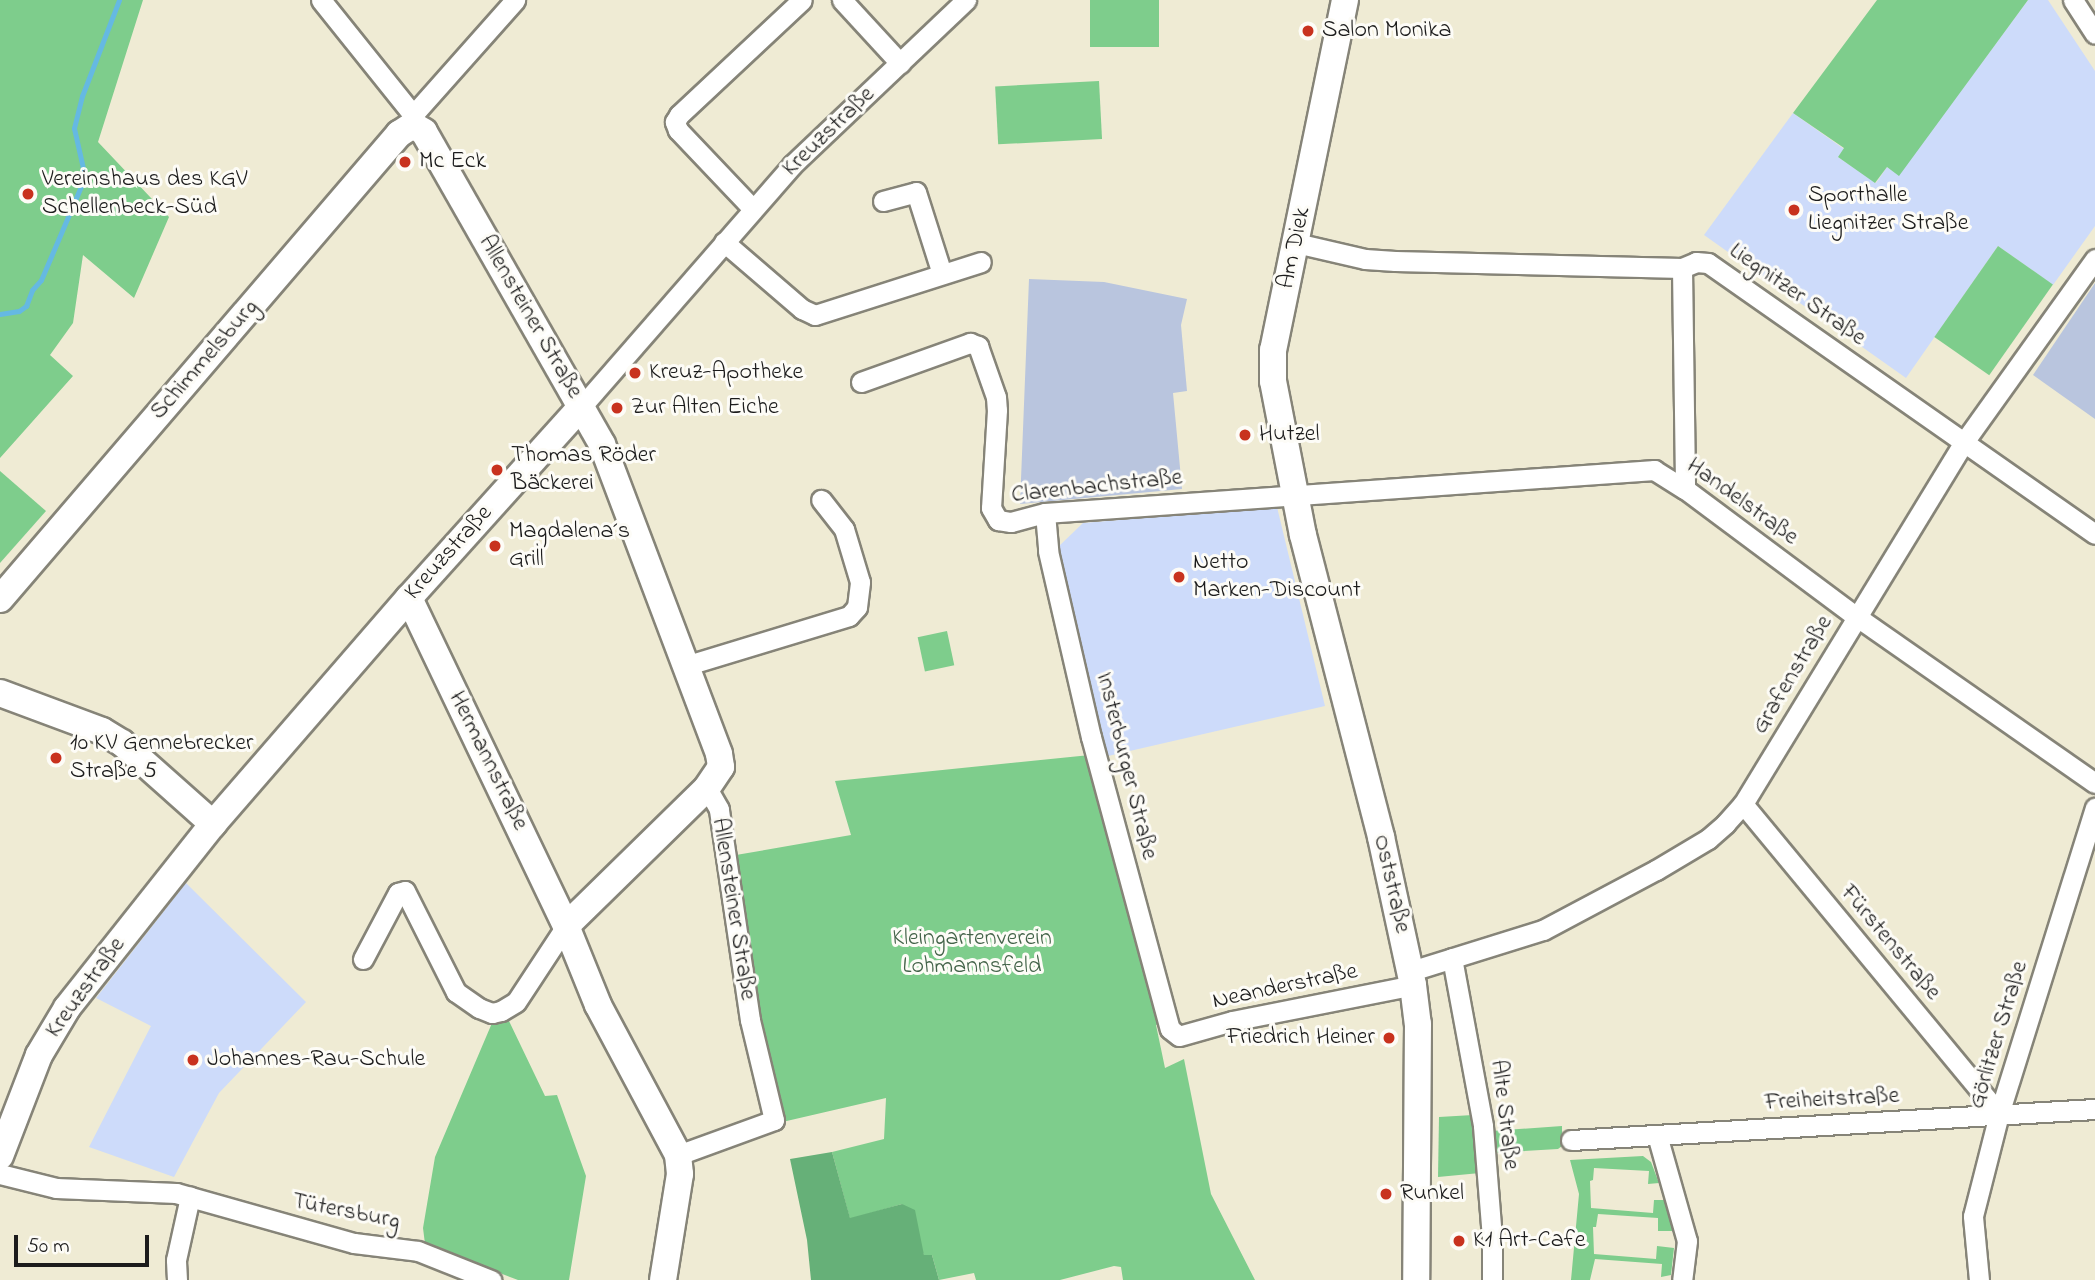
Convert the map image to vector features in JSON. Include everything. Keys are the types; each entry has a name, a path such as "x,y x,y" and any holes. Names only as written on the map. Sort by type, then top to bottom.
{"street":[{"name":"Allensteiner Straße","path":"321,0 424,132 582,406 602,444 688,665 719,754 721,767 707,788 719,809 750,1020 774,1120 678,1155"},
{"path":"413,120 515,0"},
{"path":"753,209 678,130 676,122 679,114 802,0"},
{"path":"842,0 900,63"},
{"name":"Kreuzstraße","path":"0,1156 39,1055 67,1008 213,824 792,165 966,0"},
{"name":"Am Diek","path":"1296,497 1274,395 1273,364 1345,0"},
{"path":"2073,0 2095,34"},
{"name":"Schimmelsburg","path":"0,599 413,120"},
{"path":"883,201 916,192 942,274"},
{"path":"724,242 802,309 815,315 981,262"},
{"name":"Liegnitzer Straße","path":"1296,243 1365,259 1395,261 1682,268 1696,262 1717,267 2095,534"},
{"name":"Grafenstraße","path":"1412,978 1452,958 1543,930 1708,839 1743,804 1964,442 2095,259"},
{"path":"1682,268 1685,489"},
{"name":"Clarenbachstraße","path":"861,382 974,343 996,397 998,410 993,515 998,520 1011,522 1045,513 1296,497"},
{"name":"Handelstraße","path":"1296,497 1654,471 1685,489 1857,617 2095,783"},
{"name":"Oststraße","path":"1296,497 1381,837 1412,978 1418,1024 1416,1280"},
{"path":"688,665 849,616 857,607 860,582 844,529 821,500"},
{"name":"Insterburger Straße","path":"1045,513 1048,551 1091,737 1170,1029"},
{"name":"Hermannstraße","path":"409,598 566,926 598,1005 678,1155 680,1174 663,1280"},
{"path":"0,693 102,731 122,743 213,824"},
{"path":"363,959 398,893 405,891 456,992 479,1008 492,1013 502,1011 516,1002 566,926 707,788"},
{"name":"Fürstenstraße","path":"1743,804 1999,1114"},
{"name":"Görlitzer Straße","path":"1979,1280 1973,1216 1999,1114 2095,808"},
{"name":"Alte Straße","path":"1452,958 1483,1126 1492,1238 1492,1280"},
{"name":"Neanderstraße","path":"1170,1029 1179,1036 1412,978"},
{"name":"Freiheitstraße","path":"1571,1140 2095,1109"},
{"path":"1657,1135 1687,1241 1682,1280"},
{"name":"Tütersburg","path":"0,1174 56,1188 157,1190 190,1197 288,1227 354,1242 418,1251 446,1270 491,1280"},
{"path":"177,1280 176,1259 190,1197"}],"shaded area":[{"path":"2028,0 2048,0 2095,71 2095,226 2053,285 1998,246 1906,378 1704,235 1793,113 1844,149 1838,157 1876,183 1887,167 1899,175"},
{"path":"1029,279 1104,282 1187,299 1181,325 1187,391 1173,393 1182,489 1020,504"},
{"path":"2095,283 2095,419 2033,375"},
{"path":"1277,507 1325,706 1108,756 1057,548 1083,523"},
{"name":"Johannes-Rau-Schule","path":"186,883 306,1002 219,1093 174,1177 89,1147 151,1026 96,998"}],"green space":[{"path":"0,0 143,0 98,142 169,217 134,298 83,255 73,323 50,355 73,376 0,458"},
{"path":"1090,0 1159,0 1159,47 1090,47"},
{"path":"1877,0 2028,0 1899,176 1887,167 1875,183 1838,157 1844,148 1793,113"},
{"path":"1099,81 1102,139 998,144 995,86"},
{"path":"1998,246 2053,284 1989,375 1934,337"},
{"path":"0,471 46,511 0,563"},
{"path":"947,631 954,665 925,671 918,637"},
{"name":"Kleingartenverein Lohmannsfeld","path":"1090,755 1163,1023 1156,1025 1165,1068 1184,1059 1211,1194 1255,1280 1123,1280 1121,1267 1114,1266 1060,1280 976,1280 974,1273 939,1280 932,1255 924,1255 902,1204 850,1219 832,1152 884,1139 886,1098 778,1123 736,855 851,835 835,781"},
{"path":"509,1021 545,1096 557,1095 586,1176 569,1280 518,1280 425,1244 423,1228 435,1157 492,1023"},
{"path":"1473,1115 1480,1173 1438,1177 1439,1117"},
{"path":"1562,1126 1562,1146 1558,1149 1493,1153 1491,1131"},
{"path":"832,1152 850,1218 902,1204 915,1210 924,1255 932,1255 939,1280 811,1280 807,1240 790,1159"},
{"path":"1643,1156 1651,1162 1659,1183 1648,1184 1649,1171 1594,1168 1593,1180 1590,1181 1591,1208 1653,1213 1654,1200 1665,1200 1673,1231 1658,1231 1658,1218 1598,1214 1596,1227 1593,1227 1594,1254 1656,1259 1657,1246 1674,1248 1671,1275 1661,1277 1662,1264 1595,1259 1590,1280 1571,1280 1579,1194 1570,1160"}],"waterway":[{"path":"0,314 19,311 26,306 32,290 41,280 85,177 74,128 82,96 119,0"}],"place":[{"name":"Salon Monika","path":"1308,31"},
{"name":"Mc Eck","path":"405,162"},
{"name":"Vereinshaus des KGV Schellenbeck-Süd","path":"28,194"},
{"name":"Sporthalle Liegnitzer Straße","path":"1794,210"},
{"name":"Kreuz-Apotheke","path":"635,373"},
{"name":"Zur Alten Eiche","path":"617,408"},
{"name":"Hutzel","path":"1245,435"},
{"name":"Thomas Röder Bäckerei","path":"497,470"},
{"name":"Magdalena´s Grill","path":"495,546"},
{"name":"Netto Marken-Discount","path":"1179,577"},
{"name":"10 KV Gennebrecker Straße 5","path":"56,758"},
{"name":"Friedrich Heiner","path":"1389,1038"},
{"name":"Johannes-Rau-Schule","path":"193,1060"},
{"name":"Runkel","path":"1386,1194"},
{"name":"K1 Art-Cafe","path":"1459,1241"}]}
